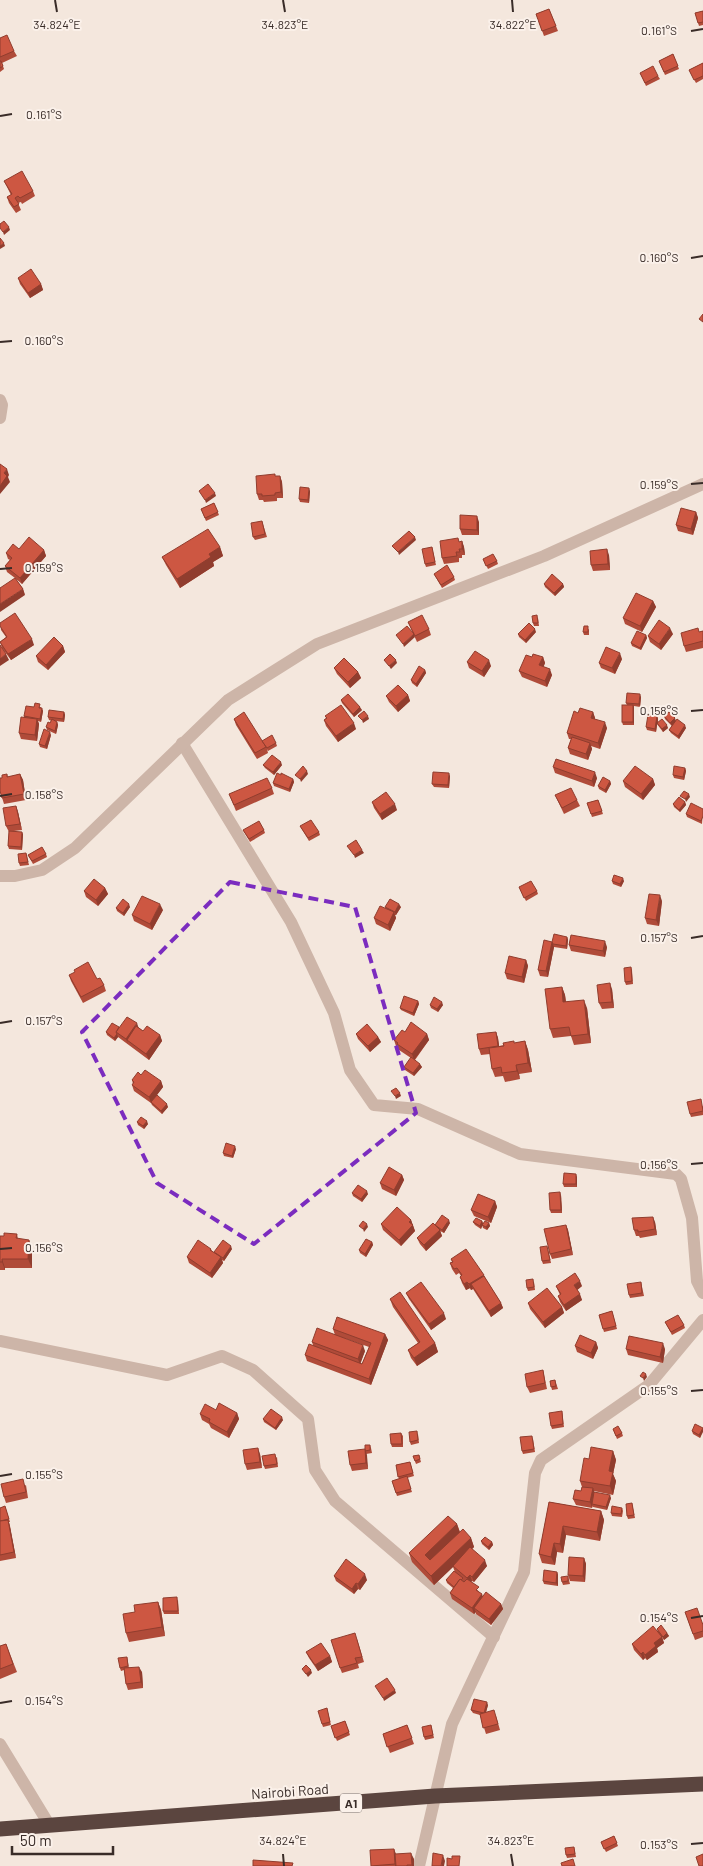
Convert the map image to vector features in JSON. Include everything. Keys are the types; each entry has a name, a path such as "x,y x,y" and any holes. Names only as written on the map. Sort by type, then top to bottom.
{"highway":[{"name":"Nairobi Road","path":"0,1829 435,1796 703,1784"}],"street":[{"path":"0,400 2,405 0,418"},
{"path":"0,876 15,876 42,870 75,848 228,700 317,644 544,556 703,484"},
{"path":"182,743 291,922 334,1013 350,1070 374,1105 418,1109 520,1154 676,1174 681,1179 692,1218 697,1280 703,1293"},
{"path":"419,1866 452,1724 524,1572 535,1473 541,1460 649,1385 703,1320"},
{"path":"0,1341 167,1375 222,1356 253,1370 308,1420 315,1470 335,1501 494,1637"},
{"path":"0,1744 50,1826"}],"highlighted area":[{"path":"230,882 355,907 416,1113 254,1244 157,1183 82,1032"}],"building":[{"path":"549,9 556,26 542,31 536,14"},
{"path":"703,11 703,22 698,23 695,13"},
{"path":"7,35 14,51 0,57 0,38"},
{"path":"673,54 678,66 664,72 659,61"},
{"path":"703,63 703,76 694,80 689,70"},
{"path":"653,66 658,76 645,83 640,73"},
{"path":"22,171 33,191 20,198 18,196 15,198 19,204 14,207 7,197 12,194 4,181"},
{"path":"4,221 9,227 3,232 0,224"},
{"path":"0,238 4,243 0,246"},
{"path":"31,269 41,284 28,293 18,278"},
{"path":"703,314 703,322 699,319"},
{"path":"0,464 7,469 4,473 7,476 0,486"},
{"path":"275,474 275,476 280,476 281,492 275,493 275,495 262,496 262,494 257,494 256,476"},
{"path":"208,484 215,493 205,500 199,491"},
{"path":"300,487 309,488 308,500 299,499"},
{"path":"214,503 218,512 205,518 201,509"},
{"path":"681,508 696,512 691,529 676,525"},
{"path":"460,515 477,516 477,530 460,529"},
{"path":"262,521 265,534 253,537 251,523"},
{"path":"208,529 220,547 209,554 211,557 177,579 162,557"},
{"path":"409,531 415,537 398,552 392,546"},
{"path":"29,537 44,550 20,578 5,566 12,558 6,553 13,544 19,549"},
{"path":"458,538 459,542 462,541 462,549 459,549 460,552 456,552 457,556 442,558 440,541"},
{"path":"432,547 435,562 425,564 422,549"},
{"path":"607,549 608,564 591,565 590,551"},
{"path":"493,554 497,561 486,566 483,559"},
{"path":"447,565 454,577 441,585 434,574"},
{"path":"552,574 563,584 554,593 544,584"},
{"path":"15,578 23,589 0,604 0,588"},
{"path":"636,593 653,601 640,626 623,618"},
{"path":"15,613 32,639 8,654 0,642 7,637 0,623"},
{"path":"422,615 429,629 415,636 408,622"},
{"path":"537,615 538,623 533,623 532,616"},
{"path":"659,620 670,628 659,644 648,636"},
{"path":"529,623 535,629 525,640 518,634"},
{"path":"407,626 414,634 403,644 396,635"},
{"path":"584,626 588,626 588,632 583,632"},
{"path":"698,628 699,632 703,631 703,641 684,646 681,633"},
{"path":"637,631 646,635 640,648 631,643"},
{"path":"54,637 63,646 46,665 36,656"},
{"path":"0,645 6,654 0,659"},
{"path":"606,647 620,653 612,668 599,663"},
{"path":"475,651 489,660 482,671 467,662"},
{"path":"390,654 396,660 389,666 384,660"},
{"path":"533,654 543,657 539,665 550,669 545,681 519,671 526,655 532,657"},
{"path":"344,658 358,672 348,682 334,668"},
{"path":"419,666 425,670 416,684 411,680"},
{"path":"398,685 408,695 396,706 386,696"},
{"path":"627,693 640,694 639,704 626,703"},
{"path":"348,694 360,707 353,714 341,700"},
{"path":"35,703 40,704 39,708 42,708 40,719 24,716 26,706 34,707"},
{"path":"341,705 354,723 336,736 324,720 327,718 325,716"},
{"path":"622,705 633,705 633,722 622,722"},
{"path":"580,708 593,712 591,718 605,722 598,743 567,733 574,711 578,713"},
{"path":"49,710 64,712 63,719 48,717"},
{"path":"364,711 368,716 362,720 358,716"},
{"path":"244,712 266,747 255,753 234,719"},
{"path":"669,712 675,718 670,723 664,716"},
{"path":"648,715 657,716 655,729 646,727"},
{"path":"21,717 37,719 35,735 19,733"},
{"path":"52,719 57,722 55,731 46,727"},
{"path":"662,719 667,725 662,729 657,723"},
{"path":"677,719 685,725 678,736 669,730"},
{"path":"44,729 50,732 45,746 39,744"},
{"path":"272,735 276,743 267,748 262,741"},
{"path":"572,737 590,743 586,754 568,748"},
{"path":"272,755 281,762 273,772 263,765"},
{"path":"556,759 595,772 592,781 553,767"},
{"path":"303,766 307,771 300,779 295,775"},
{"path":"635,766 653,779 641,794 623,781"},
{"path":"674,766 685,768 683,777 673,775"},
{"path":"433,772 449,773 448,785 432,784"},
{"path":"277,773 293,779 289,789 273,783"},
{"path":"7,774 7,777 20,774 24,794 2,798 0,778 2,778 2,775"},
{"path":"603,777 610,781 605,790 598,786"},
{"path":"267,778 272,788 234,805 229,794"},
{"path":"571,788 577,800 562,808 555,795"},
{"path":"684,791 689,794 685,799 680,796"},
{"path":"386,792 395,804 380,814 372,802"},
{"path":"679,797 685,802 679,810 673,804"},
{"path":"598,800 602,811 591,814 587,803"},
{"path":"691,803 703,809 701,821 686,814"},
{"path":"16,806 20,824 6,826 3,808"},
{"path":"311,820 319,832 308,838 300,826"},
{"path":"259,821 264,830 249,839 243,830"},
{"path":"9,831 22,832 21,847 8,846"},
{"path":"356,840 362,850 354,855 347,846"},
{"path":"42,847 46,854 32,861 28,855"},
{"path":"26,853 28,862 19,863 18,854"},
{"path":"614,875 623,878 620,884 612,881"},
{"path":"94,879 105,888 96,900 84,891"},
{"path":"531,881 537,891 524,898 519,887"},
{"path":"649,894 660,895 656,920 645,918"},
{"path":"142,896 160,904 150,924 132,915"},
{"path":"123,899 129,904 123,913 116,908"},
{"path":"390,899 399,904 395,912 385,907"},
{"path":"380,906 394,912 388,925 374,918"},
{"path":"554,934 567,937 566,946 553,944"},
{"path":"571,935 605,941 603,951 569,945"},
{"path":"544,940 552,942 546,971 538,970"},
{"path":"509,956 526,960 522,977 505,973"},
{"path":"88,962 97,979 100,978 104,985 81,997 69,975"},
{"path":"631,967 632,981 625,982 624,968"},
{"path":"610,983 612,1002 599,1003 597,985"},
{"path":"562,987 563,1002 584,1000 588,1034 571,1036 569,1027 550,1029 545,989"},
{"path":"404,996 418,1001 413,1013 400,1008"},
{"path":"434,997 442,1002 437,1009 430,1005"},
{"path":"127,1017 137,1023 126,1039 116,1032"},
{"path":"411,1022 427,1034 412,1054 394,1040 402,1030 405,1032"},
{"path":"112,1023 119,1027 114,1038 106,1032"},
{"path":"367,1024 378,1037 368,1046 356,1034"},
{"path":"136,1026 143,1031 147,1026 160,1035 146,1054 127,1040"},
{"path":"496,1032 498,1046 479,1049 477,1034"},
{"path":"514,1041 514,1043 525,1041 528,1063 516,1065 517,1071 502,1073 501,1067 492,1069 489,1048 504,1046 503,1043"},
{"path":"411,1057 420,1064 413,1073 404,1067"},
{"path":"145,1070 161,1081 149,1097 132,1085 134,1082 132,1080 138,1072 141,1075"},
{"path":"396,1088 400,1093 395,1096 391,1091"},
{"path":"157,1095 167,1104 161,1111 151,1102"},
{"path":"701,1099 703,1111 690,1114 687,1102"},
{"path":"141,1117 147,1121 143,1126 137,1122"},
{"path":"226,1143 235,1146 232,1156 223,1153"},
{"path":"389,1167 402,1175 394,1190 380,1183"},
{"path":"564,1173 576,1174 576,1184 563,1184"},
{"path":"358,1185 367,1191 361,1199 352,1193"},
{"path":"560,1192 561,1210 550,1210 549,1193"},
{"path":"478,1194 495,1201 488,1217 471,1210"},
{"path":"397,1207 411,1220 409,1222 413,1225 399,1240 381,1224"},
{"path":"442,1215 449,1220 442,1230 435,1225"},
{"path":"653,1217 655,1229 638,1232 638,1230 634,1230 632,1218"},
{"path":"476,1218 482,1221 480,1226 473,1222"},
{"path":"363,1221 367,1224 363,1229 359,1226"},
{"path":"485,1221 489,1223 486,1227 482,1225"},
{"path":"433,1223 440,1230 424,1245 417,1238"},
{"path":"566,1225 571,1249 550,1254 544,1229"},
{"path":"4,1233 17,1234 16,1238 29,1240 28,1259 2,1259 2,1262 0,1262 0,1236 4,1236"},
{"path":"366,1239 372,1242 365,1254 359,1250"},
{"path":"198,1240 221,1257 210,1273 187,1257"},
{"path":"223,1240 231,1246 223,1258 214,1252"},
{"path":"547,1246 550,1260 542,1261 540,1247"},
{"path":"466,1249 484,1275 469,1284 467,1282 464,1284 460,1277 462,1275 450,1263 453,1262 451,1259"},
{"path":"575,1273 580,1281 574,1285 580,1294 564,1305 558,1296 561,1294 556,1286"},
{"path":"484,1276 501,1303 489,1311 471,1284"},
{"path":"533,1279 534,1287 527,1288 526,1280"},
{"path":"421,1282 444,1313 429,1324 406,1293"},
{"path":"641,1282 642,1293 629,1295 627,1284"},
{"path":"547,1288 562,1307 543,1322 528,1303"},
{"path":"400,1292 435,1343 414,1358 408,1350 420,1342 390,1299"},
{"path":"612,1311 616,1326 603,1329 599,1315"},
{"path":"678,1315 684,1325 671,1332 665,1322"},
{"path":"337,1317 385,1334 369,1379 305,1355 309,1344 362,1364 371,1343 333,1329"},
{"path":"317,1328 363,1345 358,1359 312,1342"},
{"path":"580,1335 596,1342 591,1353 575,1346"},
{"path":"629,1336 663,1343 660,1357 626,1349"},
{"path":"543,1370 545,1383 527,1387 525,1374"},
{"path":"643,1372 646,1374 643,1378 640,1376"},
{"path":"555,1380 556,1386 551,1387 550,1381"},
{"path":"219,1403 237,1413 227,1432 209,1422 210,1419 200,1414 205,1404 216,1410"},
{"path":"271,1409 282,1417 275,1428 263,1419"},
{"path":"562,1411 563,1424 551,1426 549,1413"},
{"path":"695,1424 703,1428 699,1435 692,1431"},
{"path":"618,1426 622,1433 616,1436 613,1429"},
{"path":"417,1431 418,1440 410,1442 409,1432"},
{"path":"401,1433 402,1444 391,1444 390,1434"},
{"path":"532,1436 534,1449 522,1451 520,1437"},
{"path":"365,1445 370,1445 370,1450 365,1451"},
{"path":"591,1447 613,1451 609,1471 613,1472 610,1486 580,1481 584,1458 589,1459"},
{"path":"258,1448 260,1462 245,1464 243,1450"},
{"path":"365,1449 366,1463 350,1465 348,1451"},
{"path":"275,1454 277,1464 264,1466 262,1456"},
{"path":"419,1455 420,1459 415,1461 413,1456"},
{"path":"410,1462 413,1473 398,1477 396,1465"},
{"path":"407,1476 411,1489 396,1493 392,1481"},
{"path":"23,1479 26,1492 4,1497 1,1484"},
{"path":"582,1487 593,1488 590,1502 573,1499 575,1490 581,1491"},
{"path":"594,1492 610,1495 606,1507 592,1504"},
{"path":"549,1502 601,1511 597,1532 563,1526 560,1544 554,1543 551,1557 539,1554"},
{"path":"632,1503 634,1515 627,1516 626,1504"},
{"path":"5,1506 9,1519 0,1521 0,1508"},
{"path":"612,1506 622,1508 621,1514 611,1513"},
{"path":"448,1516 457,1524 425,1555 430,1560 463,1529 471,1538 431,1576 409,1553"},
{"path":"8,1520 14,1552 0,1555 0,1521"},
{"path":"485,1537 492,1542 488,1547 481,1541"},
{"path":"470,1547 485,1560 472,1577 470,1575 467,1578 453,1566"},
{"path":"569,1557 584,1558 583,1576 568,1575"},
{"path":"346,1559 365,1574 352,1589 334,1576"},
{"path":"544,1570 557,1572 556,1583 543,1581"},
{"path":"454,1571 463,1578 454,1587 446,1580"},
{"path":"568,1576 568,1581 562,1582 561,1577"},
{"path":"460,1579 464,1582 467,1579 479,1587 476,1590 482,1594 472,1608 450,1593"},
{"path":"486,1592 501,1604 489,1619 474,1608"},
{"path":"177,1597 178,1611 163,1611 163,1598"},
{"path":"158,1602 162,1627 126,1633 123,1614 135,1612 134,1605"},
{"path":"697,1608 703,1625 703,1631 693,1634 685,1612"},
{"path":"661,1625 667,1633 663,1637 657,1629"},
{"path":"653,1626 662,1637 654,1643 656,1646 645,1655 643,1652 641,1654 632,1644"},
{"path":"355,1633 362,1657 355,1658 357,1663 340,1668 331,1640"},
{"path":"321,1643 330,1656 315,1665 306,1652"},
{"path":"6,1644 13,1664 0,1669 0,1646"},
{"path":"127,1657 128,1666 120,1668 118,1658"},
{"path":"306,1665 311,1670 306,1674 302,1669"},
{"path":"139,1667 141,1682 126,1684 124,1668"},
{"path":"387,1678 395,1690 383,1698 375,1686"},
{"path":"474,1699 487,1702 484,1713 471,1710"},
{"path":"327,1708 330,1722 322,1724 318,1711"},
{"path":"494,1710 498,1724 483,1728 480,1714"},
{"path":"345,1721 349,1732 335,1738 331,1726"},
{"path":"407,1725 412,1738 387,1747 383,1734"},
{"path":"431,1725 433,1735 424,1737 422,1727"},
{"path":"614,1836 617,1843 604,1849 601,1842"},
{"path":"574,1847 575,1854 566,1855 565,1848"},
{"path":"394,1849 395,1864 371,1866 370,1850"},
{"path":"411,1853 412,1865 396,1866 395,1854"},
{"path":"433,1853 443,1855 441,1866 432,1866"},
{"path":"703,1854 703,1866 699,1866 696,1857"},
{"path":"452,1856 460,1856 459,1866 447,1866 447,1858 452,1859"},
{"path":"573,1859 575,1866 562,1866 561,1863"},
{"path":"253,1860 293,1863 292,1866 253,1866"}]}
